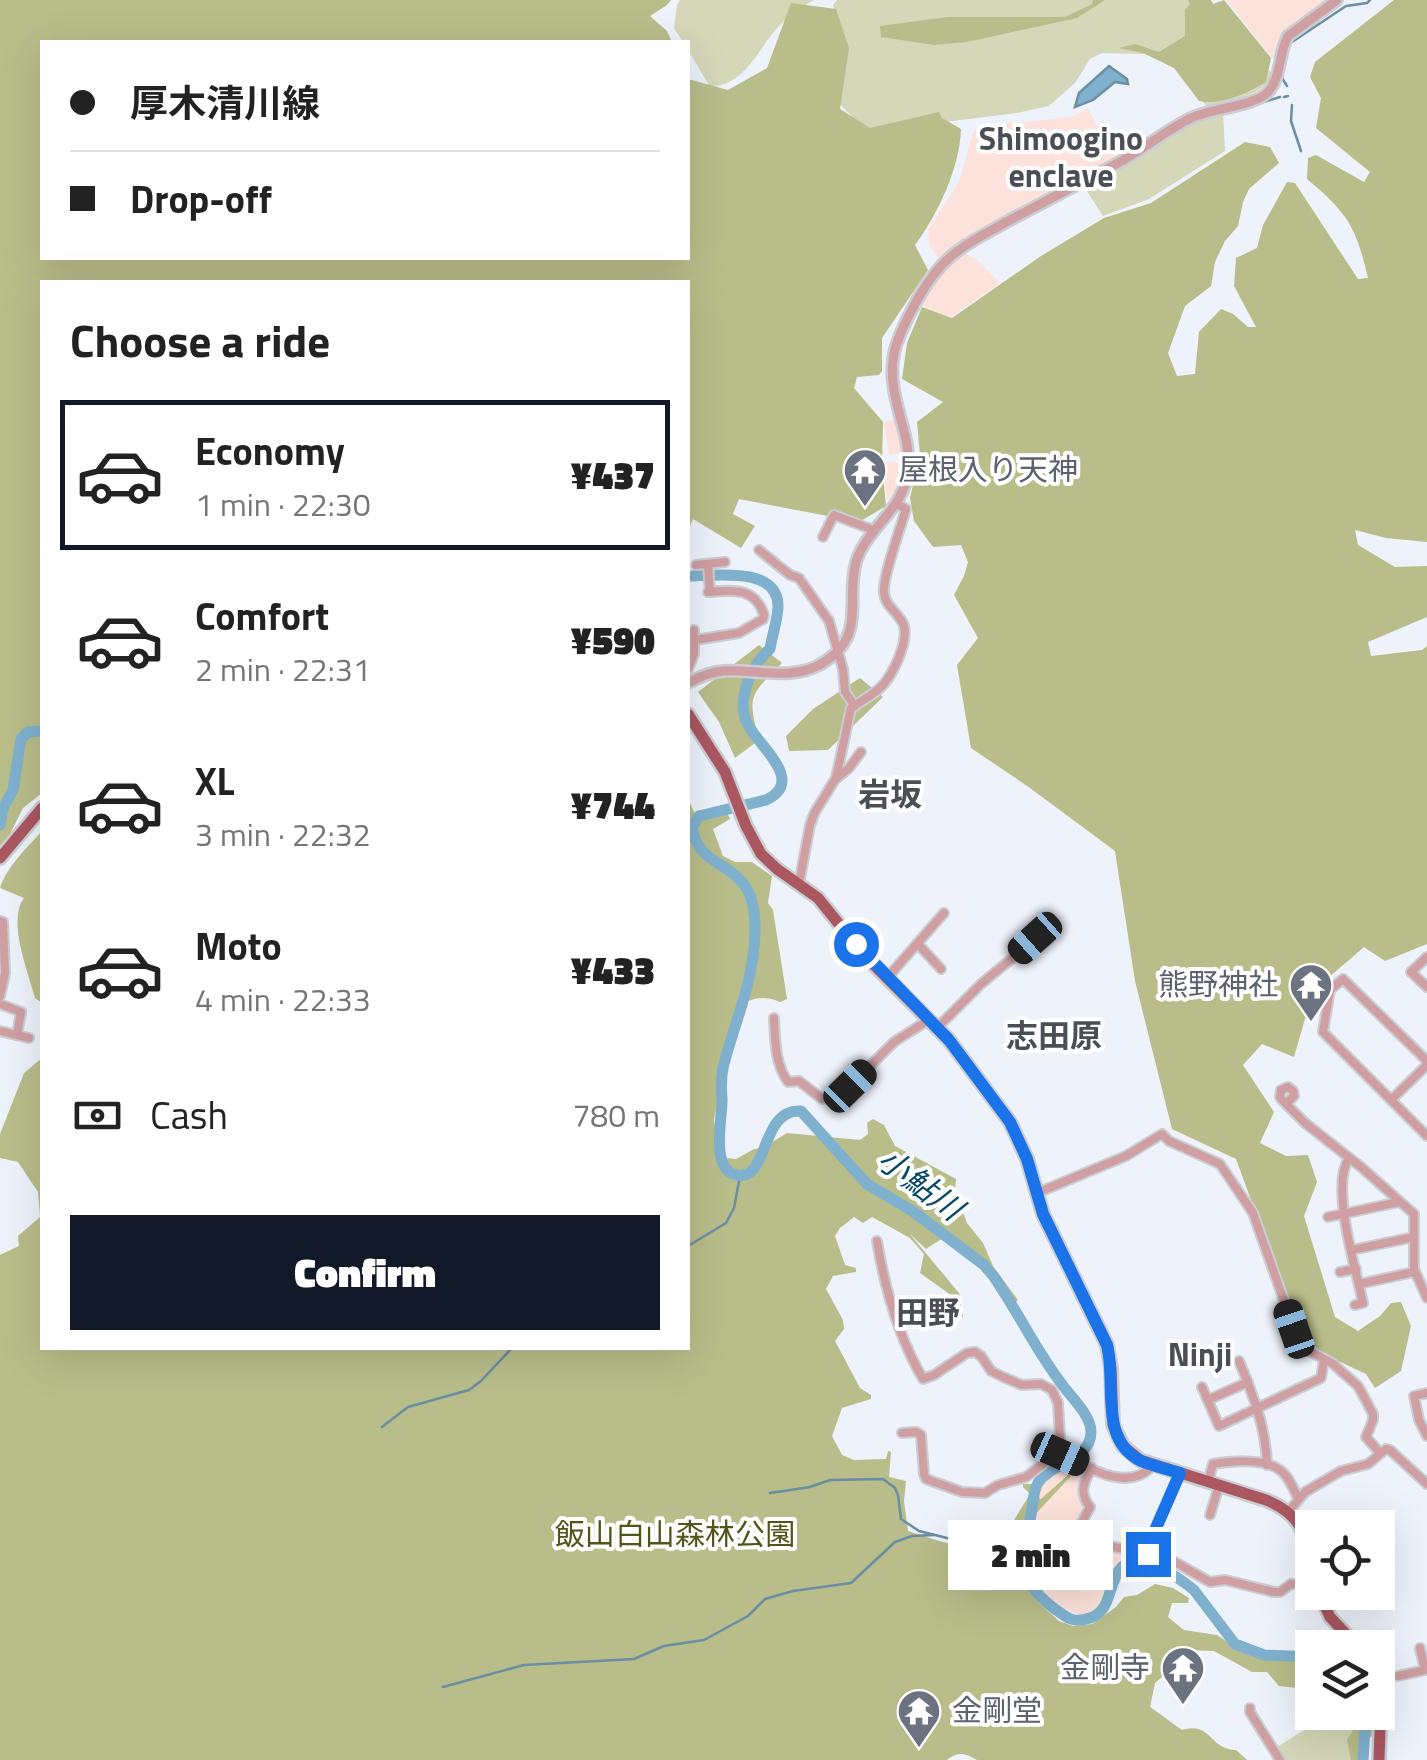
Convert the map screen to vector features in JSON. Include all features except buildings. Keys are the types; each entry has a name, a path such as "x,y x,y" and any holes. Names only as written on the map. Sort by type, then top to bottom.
{"main road":[{"path":"690,717 722,766 757,848 818,898 864,955 934,1023 1010,1122 1027,1159 1043,1214 1107,1345 1117,1437 1140,1460 1274,1503 1295,1520"},
{"path":"0,858 40,810"},
{"path":"1327,1610 1343,1630"},
{"path":"1380,1730 1380,1760"}],"street":[{"path":"690,676 808,670 838,650 852,625 856,563 863,545 897,504 905,487 909,464 892,379 894,351 921,293 940,266 970,241 1132,155 1192,117 1260,98 1275,80 1288,36 1337,0"},
{"path":"799,884 806,840 813,817 836,778 851,708 885,683 904,638 900,617 884,594 888,566 906,509 897,504"},
{"path":"823,537 833,516 873,530"},
{"path":"759,550 799,578 829,621 845,692 854,706"},
{"path":"696,565 725,562"},
{"path":"690,672 694,635 739,633 764,615 762,607 746,592 709,591 708,565"},
{"path":"836,778 860,752"},
{"path":"887,978 944,913"},
{"path":"0,921 5,973 0,996"},
{"path":"774,1018 778,1064 784,1076 788,1082 798,1081 822,1099 850,1086 894,1042 934,1023 1040,936"},
{"path":"918,944 941,969"},
{"path":"1427,956 1411,972 1427,988"},
{"path":"1392,1100 1427,1063 1343,979 1330,990 1323,1032 1427,1136"},
{"path":"0,1004 21,1012 17,1035"},
{"path":"0,1031 29,1038"},
{"path":"1286,1104 1303,1121 1336,1141 1349,1158 1364,1163 1414,1214 1414,1271 1427,1298"},
{"path":"1294,1133 1303,1121"},
{"path":"1037,1193 1126,1156 1162,1134 1169,1141 1220,1164 1253,1214 1294,1329 1311,1352 1358,1386 1374,1420 1366,1437 1380,1453"},
{"path":"1349,1158 1343,1168 1344,1214 1363,1303 1355,1305"},
{"path":"1386,1189 1394,1179"},
{"path":"1328,1217 1400,1202"},
{"path":"1352,1250 1414,1236"},
{"path":"876,1242 882,1278 908,1352 923,1379 967,1352 974,1352 1003,1378 1022,1385 1047,1386 1058,1403 1058,1453 1020,1480 985,1493 962,1492 926,1479 922,1435 902,1433"},
{"path":"1359,1284 1414,1271 1427,1262"},
{"path":"1340,1272 1356,1269"},
{"path":"1202,1388 1219,1426 1321,1378 1324,1360"},
{"path":"1239,1361 1263,1425 1267,1465"},
{"path":"1208,1400 1248,1382"},
{"path":"1427,1393 1413,1393 1427,1436"},
{"path":"1288,1512 1305,1492 1341,1471 1361,1468 1390,1450 1427,1484"},
{"path":"1058,1453 1121,1479 1146,1474 1153,1465"},
{"path":"1210,1515 1213,1464 1235,1462 1279,1469 1298,1498"},
{"path":"1091,1468 1082,1488 1090,1507 1082,1525 1100,1542 1166,1557 1210,1582 1225,1580 1274,1592 1295,1584"},
{"path":"1148,1554 1180,1473"},
{"path":"1398,1676 1425,1670 1420,1648"},
{"path":"1250,1708 1280,1760"}],"shaded area":[{"path":"1226,0 1330,0 1288,30 1275,61"},
{"path":"1088,109 1116,159 962,241 940,261 929,244 928,230 959,182 974,130 1072,117"},
{"path":"964,253 976,259 1000,283 951,317 921,306 938,278"},
{"path":"896,419 905,453 889,455 884,422"},
{"path":"887,462 905,463 900,490 889,508 883,473"},
{"path":"1073,1462 1087,1468 1084,1478 1088,1510 1079,1524 1090,1535 1069,1563 1073,1570 1093,1571 1120,1550 1148,1556 1145,1563 1117,1564 1106,1597 1091,1615 1057,1606 1039,1588 1027,1567 1027,1543 1039,1485"}],"green space":[{"path":"0,0 671,0 650,16 671,40 40,40 40,260 690,260 690,80 728,90 767,68 791,3 836,9 849,48 840,109 870,128 939,112 961,129 957,159 946,190 915,245 928,270 882,338 882,371 879,375 857,377 854,388 883,422 886,506 859,522 739,499 733,514 755,526 741,548 693,519 690,526 690,280 40,280 40,795 23,808 0,854"},
{"path":"680,0 814,0 785,20 743,72 710,87 690,53 690,40 682,40 674,28"},
{"path":"837,0 1208,0 1272,74 1253,93 1207,107 1178,68 1165,59 1145,54 1102,53 1090,59 1075,83 1049,106 870,135 837,101 844,42 833,5"},
{"path":"1093,0 1105,0 1077,18 967,42 934,45 881,37 880,26 947,17 1065,17"},
{"path":"1188,0 1211,0 1213,4 1224,0 1271,58 1266,82 1225,100 1199,101 1174,68 1143,53 1119,48 1135,44 1159,52 1185,36"},
{"path":"1394,0 1427,0 1427,542 1355,530 1358,545 1395,567 1427,566 1427,617 1368,642 1371,656 1422,650 1427,646 1427,944 1385,961 1364,947 1313,991 1294,1057 1262,1044 1243,1065 1274,1112 1260,1143 1286,1156 1308,1155 1317,1182 1304,1216 1335,1317 1358,1331 1391,1303 1401,1302 1411,1326 1401,1371 1375,1388 1366,1374 1321,1353 1297,1326 1236,1159 1172,1129 1135,981 1115,851 971,748 957,665 978,638 954,595 968,562 961,545 933,547 914,521 910,498 920,455 917,422 943,402 902,379 907,343 922,307 952,318 1104,218 1151,203 1245,142 1270,147 1279,163 1249,189 1238,226 1215,262 1211,286 1185,306 1168,353 1177,376 1195,374 1199,332 1221,309 1248,327 1256,327 1234,286 1236,258 1257,248 1263,225 1287,182 1295,183 1358,279 1368,278 1348,222 1307,179 1308,158 1316,155 1364,182 1370,172 1316,128 1321,98 1310,77 1315,62"},
{"path":"1223,112 1225,151 1149,199 1103,216 1083,185 1189,121"},
{"path":"759,645 782,663 754,697 759,740 735,758 719,722 698,692"},
{"path":"860,678 883,697 828,750 789,751 786,736 813,709"},
{"name":"飯山白山森林公園","path":"690,803 697,818 726,810 730,819 713,829 723,856 735,862 752,862 772,876 768,903 773,910 787,999 748,1001 740,1028 729,1040 714,1120 717,1141 726,1158 736,1159 787,1133 860,1140 868,1134 867,1123 873,1119 884,1125 895,1146 956,1179 955,1191 967,1223 1018,1300 1008,1308 996,1290 995,1280 945,1231 943,1238 926,1249 909,1233 959,1293 963,1317 959,1317 955,1298 920,1273 924,1254 910,1238 872,1217 863,1223 854,1217 840,1228 835,1236 845,1265 856,1268 856,1272 833,1276 826,1289 843,1320 844,1329 835,1341 860,1388 871,1395 871,1399 842,1408 832,1436 842,1455 854,1460 886,1459 888,1451 891,1452 889,1477 906,1481 908,1531 971,1548 1010,1544 1014,1520 1030,1494 1023,1484 1033,1484 1035,1496 1041,1499 1069,1474 1029,1521 1024,1571 1039,1603 1059,1621 1073,1626 1092,1624 1124,1597 1137,1595 1155,1584 1173,1588 1189,1598 1188,1603 1172,1603 1168,1617 1184,1630 1217,1635 1246,1654 1295,1658 1295,1688 1279,1686 1267,1672 1252,1672 1214,1651 1185,1650 1176,1660 1169,1654 1165,1659 1167,1668 1155,1683 1150,1707 1182,1730 1199,1729 1247,1760 977,1760 962,1754 947,1760 0,1760 0,1255 19,1246 18,1236 40,1217 40,1350 690,1350"},
{"path":"40,833 40,1002 35,998 20,946 19,908 24,898 0,888 12,865"},
{"path":"40,1060 40,1217 38,1192 18,1162 0,1158 0,1134 24,1073"},
{"path":"1304,1730 1361,1730 1362,1760 1286,1760 1277,1747"},
{"path":"1353,1730 1372,1730 1372,1736 1360,1747 1361,1760 1351,1760 1347,1740"}],"water":[{"path":"1109,66 1128,84 1115,82 1093,100 1075,107 1079,93"}],"waterway":[{"path":"1287,86 1282,78 1289,44 1346,6 1370,0"},
{"path":"1284,97 1288,96"},
{"path":"1247,107 1280,97"},
{"path":"1292,105 1291,121 1301,151"},
{"name":"小鮎川","path":"690,576 757,579 776,594 778,608 770,649 752,672 743,702 746,721 781,772 782,782 778,792 766,800 699,816 692,827 705,854 735,875 747,889 755,918 751,970 722,1072 719,1142 723,1164 737,1175 747,1174 755,1168 778,1121 788,1113 801,1111 867,1184 914,1212 984,1265 994,1277 1045,1361 1081,1408 1091,1432 1084,1449 1044,1476 1035,1491 1021,1560 1027,1579 1048,1604 1070,1619 1086,1619 1106,1604 1123,1566 1163,1568 1194,1590 1235,1644 1264,1655 1295,1656"},
{"name":"小鮎川","path":"0,825 3,808 13,790 21,739 28,732 40,731"},
{"path":"690,1245 726,1223 734,1208 740,1176"},
{"path":"382,1427 408,1407 469,1390 510,1350"},
{"path":"770,1493 830,1480 883,1479 895,1488 901,1519 919,1531 972,1549 1001,1545 1020,1552"},
{"path":"443,1687 524,1665 634,1659 664,1646 704,1640 748,1616 765,1599 851,1583 895,1542 934,1535"},
{"name":"小鮎川","path":"1363,1760 1365,1730"}],"place":[{"name":"屋根入り天神","path":"865,508"},
{"name":"熊野神社","path":"1311,1023"},
{"name":"金剛寺","path":"1183,1706"},
{"name":"金剛堂","path":"919,1749"}],"district":[{"name":"Shimoogino enclave","path":"1061,158"},
{"name":"岩坂","path":"890,795"},
{"name":"志田原","path":"1054,1036"},
{"name":"田野","path":"928,1313"},
{"name":"Ninji","path":"1200,1355"}],"route":[{"path":"856,944 949,1040 1010,1122 1027,1159 1043,1214 1107,1345 1117,1437 1140,1460 1180,1473 1148,1554"}]}
